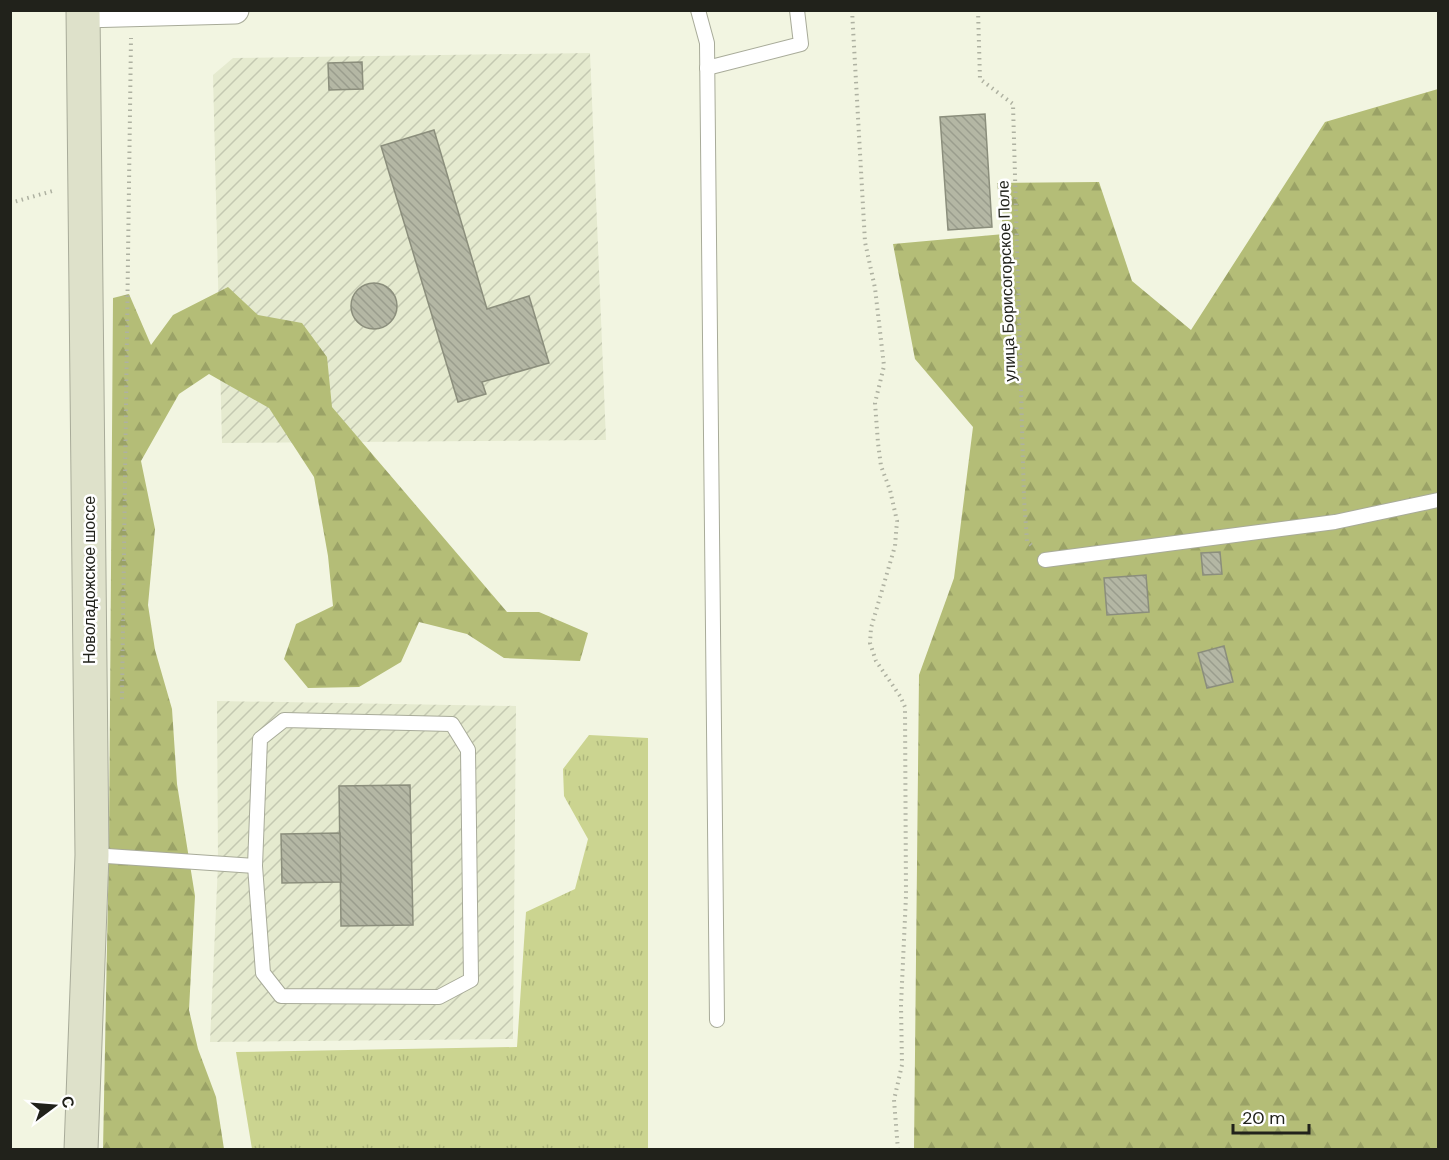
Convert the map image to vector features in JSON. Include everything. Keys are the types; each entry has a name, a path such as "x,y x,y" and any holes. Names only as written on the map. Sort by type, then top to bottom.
{"main road":[{"name":"Новоладожское шоссе","path":"81,1149 92,855 83,12"}],"street":[{"path":"83,12 235,10"}],"lane":[{"path":"698,10 707,43 717,1020"},
{"path":"707,68 801,44 797,10"},
{"path":"1044,560 1335,522 1438,500"},
{"path":"284,720 452,724 468,750 471,980 438,997 281,996 263,973 255,866 260,739 284,720"},
{"path":"92,855 255,866"}],"path":[{"path":"852,10 865,242 875,288 884,366 875,403 878,443 881,466 890,490 897,522 895,546 870,628 870,643 876,661 905,707 906,896 901,1005 902,1065 894,1100 898,1149"},
{"name":"улица Борисогорское Поле","path":"978,10 980,79 1013,104 1027,541 1044,560"},
{"path":"122,703 132,13"},
{"path":"10,203 86,182"}],"shaded area":[{"path":"590,53 606,440 222,443 213,75 233,58"},
{"path":"217,701 516,706 513,1039 210,1042 218,864"}],"green space":[{"path":"1438,89 1438,1149 914,1149 919,675 954,578 973,427 915,359 893,244 1004,234 997,183 1099,182 1132,281 1191,330 1325,122"},
{"path":"228,287 258,315 302,323 327,357 332,407 507,612 539,612 588,633 580,661 504,658 467,634 419,622 401,662 359,687 308,688 284,659 296,624 333,606 328,556 314,477 269,408 209,374 179,394 141,461 155,529 148,605 155,650 172,709 177,784 195,896 189,1010 198,1049 216,1097 224,1149 103,1150 109,844 113,298 129,294 151,345 173,315"},
{"path":"589,735 648,738 648,1149 252,1149 236,1052 517,1047 526,912 575,889 588,839 564,796 563,769"}],"building":[{"path":"362,62 363,89 329,90 328,63"},
{"path":"985,114 992,227 948,230 940,117"},
{"path":"434,130 487,309 529,296 549,363 482,382 486,394 458,402 381,146"},
{"path":"374,283 390,290 397,306 390,322 374,329 358,322 351,306 358,290"},
{"path":"1220,552 1222,574 1203,575 1201,553"},
{"path":"1146,575 1149,612 1107,615 1104,578"},
{"path":"1224,646 1233,682 1207,688 1198,653"},
{"path":"410,785 413,925 341,926 339,786"},
{"path":"340,833 341,882 282,883 281,834"}]}
